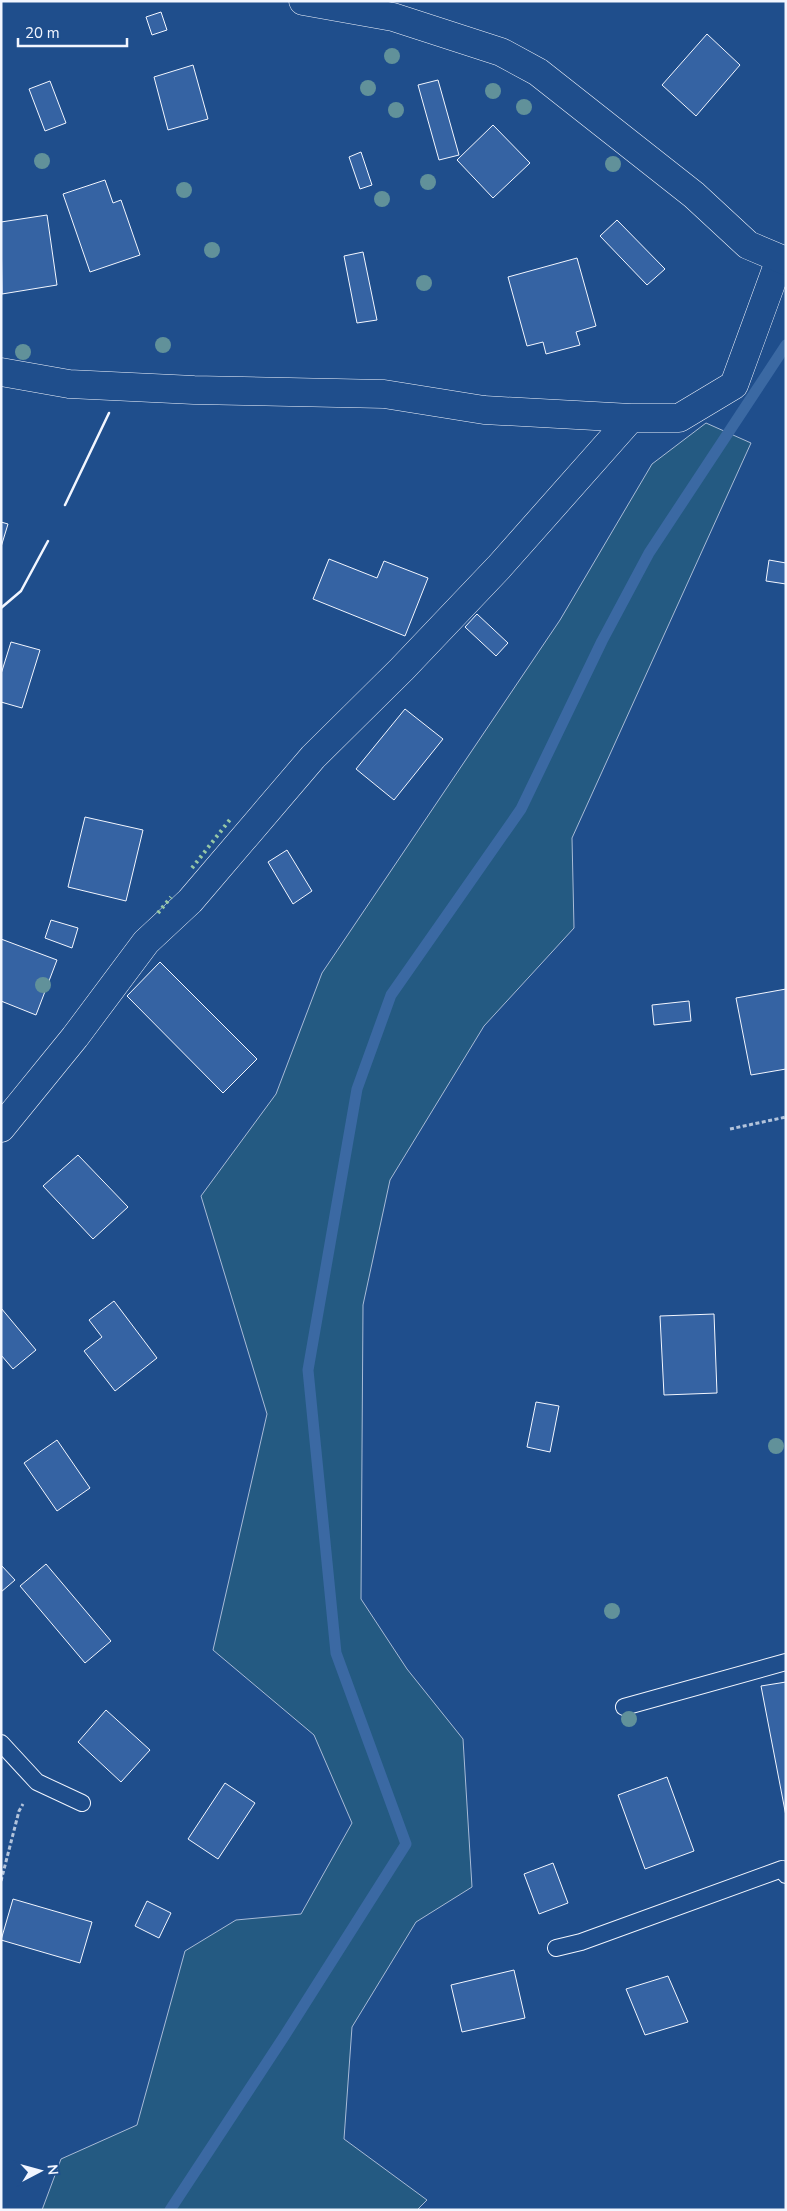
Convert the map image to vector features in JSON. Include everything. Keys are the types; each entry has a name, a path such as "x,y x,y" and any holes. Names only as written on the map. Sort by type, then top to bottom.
{"street":[{"path":"1,372 69,384 194,390 384,394 484,410 631,418 679,418 734,385 783,260 748,244 694,196 538,72 501,52 393,17 303,1"},
{"path":"1,1128 75,1037 146,942 190,901 314,756 402,669 480,587 631,418"}],"lane":[{"path":"624,1707 786,1662"},
{"path":"1,1743 37,1782 82,1803"},
{"path":"556,1948 581,1942 782,1869 786,1874"}],"path":[{"path":"730,1129 786,1117"},
{"path":"1,1881 19,1811 37,1782"}],"shaded area":[{"path":"706,423 751,443 572,838 574,928 484,1026 390,1180 363,1305 361,1599 407,1669 463,1739 472,1887 416,1922 352,2027 344,2139 427,2200 417,2210 42,2210 61,2159 137,2125 185,1951 236,1920 301,1914 352,1823 314,1735 213,1650 267,1414 201,1196 276,1094 322,973 560,620 652,464"}],"building":[{"path":"161,12 167,30 152,35 146,17"},
{"path":"707,34 740,65 696,116 662,85"},
{"path":"193,65 208,119 168,130 154,77"},
{"path":"438,80 459,155 439,160 418,85"},
{"path":"50,81 66,123 45,131 29,89"},
{"path":"493,125 530,163 493,198 457,160"},
{"path":"361,152 372,185 360,189 349,157"},
{"path":"105,180 113,203 121,200 140,255 90,272 63,194"},
{"path":"47,215 57,285 2,294 1,222"},
{"path":"617,220 665,269 647,285 600,236"},
{"path":"363,252 377,320 357,323 344,256"},
{"path":"577,258 596,326 576,332 580,345 546,354 543,342 527,346 508,277"},
{"path":"1,522 8,524 1,547"},
{"path":"329,559 377,578 384,561 428,578 405,636 313,599"},
{"path":"769,560 786,563 786,584 766,581"},
{"path":"477,614 508,643 496,656 465,627"},
{"path":"11,642 40,650 22,708 1,702 1,674"},
{"path":"405,709 443,739 394,800 356,769"},
{"path":"85,817 143,830 126,901 68,887"},
{"path":"287,850 312,891 293,904 268,862"},
{"path":"51,920 78,928 72,948 45,938"},
{"path":"1,939 57,960 36,1015 1,1001"},
{"path":"160,962 257,1059 223,1093 127,996"},
{"path":"786,989 786,1069 751,1075 736,998"},
{"path":"689,1001 691,1021 654,1025 652,1005"},
{"path":"78,1155 128,1207 93,1239 43,1186"},
{"path":"114,1301 157,1358 115,1391 84,1351 102,1337 89,1320"},
{"path":"1,1308 36,1350 13,1369 1,1355"},
{"path":"714,1314 717,1393 664,1395 660,1316"},
{"path":"536,1402 559,1406 550,1452 527,1447"},
{"path":"57,1440 90,1488 57,1511 24,1463"},
{"path":"46,1564 111,1641 85,1663 20,1586"},
{"path":"1,1565 15,1580 1,1592"},
{"path":"786,1682 786,1816 761,1686"},
{"path":"106,1710 150,1750 121,1782 78,1742"},
{"path":"667,1777 694,1851 645,1869 618,1795"},
{"path":"225,1783 255,1803 218,1859 188,1839"},
{"path":"553,1863 568,1903 539,1914 524,1874"},
{"path":"13,1899 92,1922 80,1963 1,1940"},
{"path":"147,1901 171,1913 159,1938 135,1926"},
{"path":"514,1970 525,2018 462,2032 451,1985"},
{"path":"668,1976 688,2022 645,2035 626,1989"}],"waterway":[{"path":"170,2210 285,2035 406,1844 336,1653 308,1370 357,1089 391,995 521,809 602,641 649,553 786,345"}],"hedge":[{"path":"192,868 232,817"},
{"path":"158,913 171,897"}],"wall":[{"path":"65,505 109,413"},
{"path":"1,608 21,591 48,541"}]}
